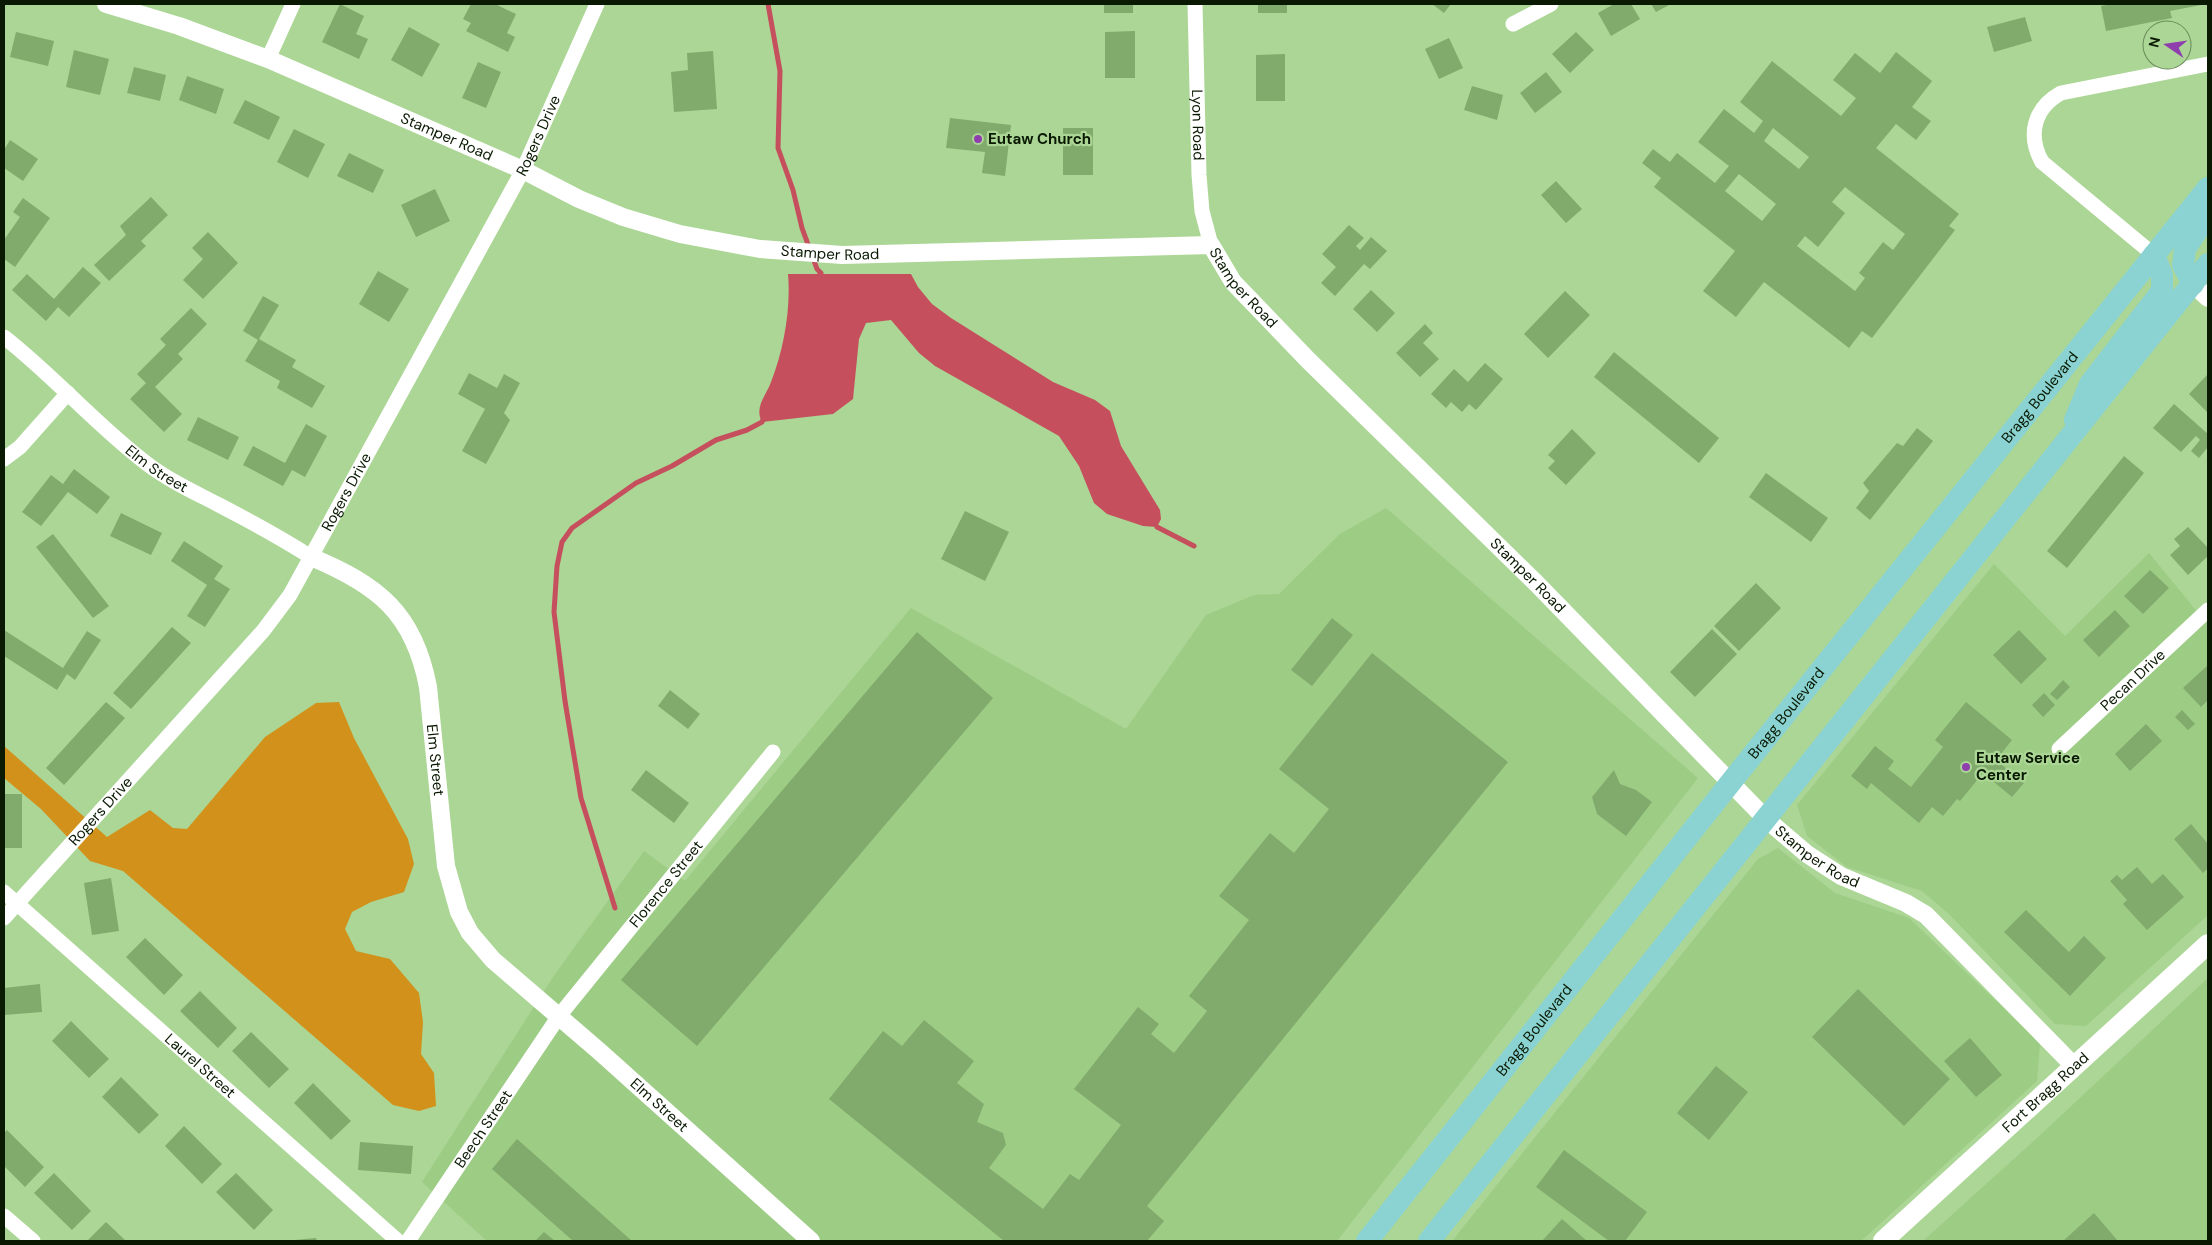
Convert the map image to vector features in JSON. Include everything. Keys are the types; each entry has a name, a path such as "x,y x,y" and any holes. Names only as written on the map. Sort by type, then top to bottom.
{"main road":[{"name":"Bragg Boulevard","path":"1367,1241 1731,782 2208,188"},
{"path":"2200,291 2183,265 2185,249 2208,214"},
{"path":"2068,439 2090,384 2162,291 2162,275 2154,255"},
{"path":"1429,1241 2068,439 2200,291 2208,264"},
{"name":"Fort Bragg Road","path":"1883,1241 1972,1162 1999,1134 2208,944"}],"street":[{"name":"Stamper Road","path":"106,4 179,26 268,59 523,170 579,199 623,217 680,234 738,246 785,252 847,255 1211,245 1233,282 1308,360 1536,583 1766,819 1807,854 1841,876 1906,903 1926,915 2074,1066"},
{"path":"268,59 293,4"},
{"name":"Rogers Drive","path":"4,918 263,631 290,596 523,170 597,4"},
{"name":"Lyon Road","path":"1195,4 1199,175 1202,210 1211,245"},
{"path":"1513,24 1551,4"},
{"path":"2154,255 2047,167 2036,152 2033,129 2042,107 2061,93 2208,64"},
{"name":"Elm Street","path":"4,337 33,360 88,415 147,464 180,485 270,531 311,557 361,580 380,594 403,621 415,642 424,664 446,866 459,912 470,933 485,952 811,1241"},
{"path":"4,459 20,447 68,393"},
{"name":"Pecan Drive","path":"2059,749 2208,610"},
{"name":"Florence Street","path":"559,1016 773,752"},
{"name":"Laurel Street","path":"4,892 398,1241"},
{"name":"Beech Street","path":"408,1241 559,1016"},
{"path":"4,1216 33,1241"}],"shaded area":[{"path":"788,274 911,274 918,287 932,304 951,318 1053,382 1095,400 1110,411 1121,446 1160,510 1161,519 1157,527 1143,526 1107,514 1094,503 1079,466 1059,436 935,366 919,353 891,320 866,323 859,339 853,399 833,414 762,422 759,411 760,406 776,369 786,328"},
{"path":"1386,508 1698,778 1337,1241 487,1241 422,1182 553,977 644,851 685,881 911,608 1126,729 1206,615 1254,595 1279,594 1340,534"},
{"path":"2149,553 2208,625 2208,915 2086,1026 2055,1024 1949,914 1922,891 1847,867 1807,836 1797,805 1994,564 2065,636"},
{"path":"339,702 354,738 408,839 414,864 404,892 371,902 352,912 345,929 356,951 390,959 419,993 423,1022 421,1054 434,1073 436,1106 419,1111 393,1105 123,871 90,861 41,809 4,778 4,746 107,837 150,810 173,828 187,829 265,737 316,703"},
{"path":"1778,848 1835,893 1909,918 2040,1043 2037,1081 1861,1241 1452,1241 1758,859"},
{"path":"2208,978 2208,1241 1923,1241 2036,1139"}],"building":[{"path":"340,4 364,16 356,34 368,39 359,59 322,42"},
{"path":"471,4 495,4 516,14 507,33 515,37 508,52 466,31 471,23 463,19"},
{"path":"1104,4 1133,4 1133,13 1104,13"},
{"path":"1258,4 1287,4 1287,13 1258,13"},
{"path":"1432,4 1451,4 1444,13"},
{"path":"1614,4 1631,4 1640,19 1611,36 1598,13"},
{"path":"1651,4 1671,4 1656,12"},
{"path":"2112,4 2201,4 2170,11 2172,18 2142,20 2142,24 2106,31 2101,6"},
{"path":"2025,17 2032,41 1994,52 1987,27"},
{"path":"409,27 440,44 422,77 391,60"},
{"path":"1135,31 1135,78 1105,78 1105,32"},
{"path":"16,32 54,41 48,66 10,57"},
{"path":"1576,32 1594,50 1570,73 1552,54"},
{"path":"1449,38 1463,68 1439,79 1425,49"},
{"path":"74,50 109,59 100,95 66,87"},
{"path":"713,51 717,109 674,112 671,72 688,70 687,53"},
{"path":"1896,52 1932,81 1912,107 1931,121 1916,140 1896,124 1876,148 1959,214 1949,226 1955,230 1872,338 1862,331 1849,348 1764,282 1736,317 1703,291 1735,251 1654,187 1661,178 1642,163 1653,149 1670,162 1677,153 1715,183 1729,166 1698,142 1724,109 1754,133 1763,121 1740,102 1772,61 1841,116 1856,98 1833,80 1855,53 1880,73","holes":["1773,128 1809,157 1799,169 1764,141","1739,174 1776,204 1762,221 1725,191","1845,187 1905,234 1893,250 1883,242 1859,273 1865,278 1855,291 1797,246 1805,236 1818,247 1845,213 1832,202"]},
{"path":"1285,54 1285,101 1256,101 1256,55"},
{"path":"478,62 501,72 486,108 462,98"},
{"path":"134,67 166,75 160,101 127,93"},
{"path":"1546,72 1562,92 1535,113 1520,93"},
{"path":"187,76 224,89 216,114 179,100"},
{"path":"1472,86 1503,95 1497,120 1464,110"},
{"path":"245,100 280,117 269,140 233,123"},
{"path":"950,118 1011,125 1005,176 982,173 985,152 946,148"},
{"path":"1063,128 1093,128 1093,175 1063,175"},
{"path":"294,129 325,144 308,178 277,162"},
{"path":"10,140 38,159 23,181 4,168 4,150"},
{"path":"349,153 384,170 373,193 337,176"},
{"path":"1556,181 1582,209 1566,223 1541,195"},
{"path":"435,189 450,221 416,237 401,205"},
{"path":"151,197 168,215 141,241 146,246 109,281 94,265 126,235 120,226"},
{"path":"23,198 50,218 15,267 4,259 4,240 20,217 13,212"},
{"path":"1349,225 1364,238 1356,246 1360,250 1371,237 1387,251 1370,269 1364,264 1335,296 1321,283 1336,267 1322,254"},
{"path":"208,232 238,263 203,299 183,280 203,259 192,248"},
{"path":"83,267 101,283 69,317 58,307 46,321 12,290 27,274 54,299"},
{"path":"378,271 409,289 389,322 359,304"},
{"path":"1371,290 1395,313 1377,332 1353,309"},
{"path":"1565,291 1590,315 1548,358 1524,334"},
{"path":"263,296 279,305 259,339 296,360 292,367 325,386 312,408 277,388 280,381 245,361 258,340 243,331"},
{"path":"191,308 207,324 178,354 183,359 155,387 182,414 164,432 130,399 146,383 137,374 166,345 160,339"},
{"path":"1425,324 1433,333 1423,343 1439,359 1420,377 1396,353"},
{"path":"1614,352 1719,438 1699,463 1594,377"},
{"path":"1485,363 1503,379 1476,410 1469,404 1462,412 1451,402 1446,408 1431,394 1454,369 1468,382"},
{"path":"469,373 497,388 504,374 520,383 504,413 510,420 486,464 462,451 485,409 458,394"},
{"path":"2208,374 2208,413 2189,394"},
{"path":"2174,404 2208,434 2208,447 2199,458 2191,451 2200,440 2196,436 2181,452 2153,428"},
{"path":"198,417 239,437 228,460 187,440"},
{"path":"306,424 327,436 305,477 292,470 283,486 243,465 253,446 285,463"},
{"path":"1917,428 1933,441 1870,520 1856,508 1869,491 1863,483 1897,443 1903,446"},
{"path":"1572,429 1596,453 1566,485 1548,468 1555,461 1548,455"},
{"path":"2124,456 2144,473 2067,568 2047,551"},
{"path":"74,469 110,497 97,514 68,492 41,526 22,512 51,475 63,484"},
{"path":"1766,473 1828,518 1811,542 1749,497"},
{"path":"965,511 1009,532 985,581 941,559"},
{"path":"121,513 162,533 151,555 110,536"},
{"path":"2188,527 2208,548 2208,556 2188,575 2170,555 2180,546 2174,539"},
{"path":"53,534 109,606 93,618 36,547"},
{"path":"184,541 223,566 214,579 230,589 205,627 187,616 207,585 171,561"},
{"path":"2150,570 2169,588 2143,614 2124,596"},
{"path":"1756,583 1781,608 1739,651 1714,626"},
{"path":"2115,610 2130,626 2099,657 2083,640"},
{"path":"1332,618 1353,635 1312,686 1291,670"},
{"path":"172,627 191,643 131,709 113,693"},
{"path":"1712,629 1737,654 1695,697 1670,672"},
{"path":"4,630 63,668 87,631 101,640 75,680 67,674 57,690 4,656"},
{"path":"2019,630 2047,659 2021,684 1993,655"},
{"path":"917,632 993,698 697,1046 621,980"},
{"path":"1372,653 1508,762 1147,1206 1164,1221 1147,1241 1004,1241 829,1099 883,1031 902,1046 924,1020 974,1061 957,1083 984,1104 977,1122 1003,1133 1006,1145 989,1168 1043,1209 1070,1174 1079,1180 1121,1125 1074,1089 1138,1007 1159,1024 1151,1034 1174,1053 1207,1011 1189,996 1249,920 1219,896 1270,833 1294,853 1329,809 1279,769"},
{"path":"2208,665 2208,700 2201,707 2183,688"},
{"path":"2063,680 2070,687 2057,700 2050,694"},
{"path":"670,690 700,714 688,729 658,706"},
{"path":"2044,693 2055,705 2043,717 2032,705"},
{"path":"106,702 125,718 64,785 46,768"},
{"name":"Eutaw Service Center","path":"1966,702 2012,740 1996,760 2024,783 2012,797 1983,773 1960,801 1957,799 1943,816 1932,807 1919,823 1871,783 1867,789 1851,776 1875,746 1894,761 1888,769 1911,787 1943,747 1935,740"},
{"path":"2182,710 2195,724 2188,730 2175,717"},
{"path":"2146,724 2162,741 2130,771 2115,754"},
{"path":"646,770 689,803 674,823 631,790"},
{"path":"1614,770 1620,784 1636,790 1652,802 1626,836 1597,814 1592,797"},
{"path":"4,794 22,794 22,848 4,848"},
{"path":"2191,824 2208,844 2208,868 2203,873 2174,839"},
{"path":"2137,867 2152,884 2163,874 2184,897 2147,930 2123,904 2127,900 2110,881 2117,875 2122,880"},
{"path":"111,878 119,931 92,935 84,883"},
{"path":"2026,910 2069,952 2084,936 2106,958 2070,996 2004,932"},
{"path":"145,938 183,975 164,995 126,957"},
{"path":"40,984 42,1012 4,1015 4,988"},
{"path":"1858,989 1950,1079 1904,1126 1812,1037"},
{"path":"200,991 237,1028 218,1048 180,1011"},
{"path":"71,1021 109,1059 89,1078 52,1041"},
{"path":"251,1032 289,1069 269,1088 232,1051"},
{"path":"1970,1038 2002,1075 1976,1097 1944,1061"},
{"path":"1716,1066 1748,1092 1709,1140 1677,1113"},
{"path":"121,1077 159,1115 139,1134 102,1097"},
{"path":"313,1083 351,1121 331,1140 294,1103"},
{"path":"184,1126 222,1164 202,1184 165,1146"},
{"path":"7,1130 44,1167 25,1187 4,1166 4,1133"},
{"path":"517,1139 632,1241 573,1241 492,1169"},
{"path":"360,1142 413,1146 411,1174 358,1170"},
{"path":"1564,1150 1647,1212 1625,1241 1609,1241 1536,1187"},
{"path":"54,1173 91,1211 72,1230 34,1193"},
{"path":"236,1173 273,1210 254,1230 216,1192"},
{"path":"2094,1213 2118,1241 2063,1241"},
{"path":"1562,1219 1587,1241 1542,1241"},
{"path":"106,1222 126,1241 87,1241"},
{"path":"544,1232 555,1241 535,1241"},
{"path":"316,1238 317,1241 295,1241 295,1240"}],"waterway":[{"path":"768,4 780,71 778,148 793,190 802,228 817,269 821,273 817,278"},
{"path":"615,908 581,798 565,701 554,612 557,566 562,542 572,528 636,483 672,466 716,440 747,430 762,422 764,417"},
{"path":"1157,527 1194,546"}],"place":[{"name":"Eutaw Church","path":"978,139"},
{"name":"Eutaw Service Center","path":"1966,767"}]}
